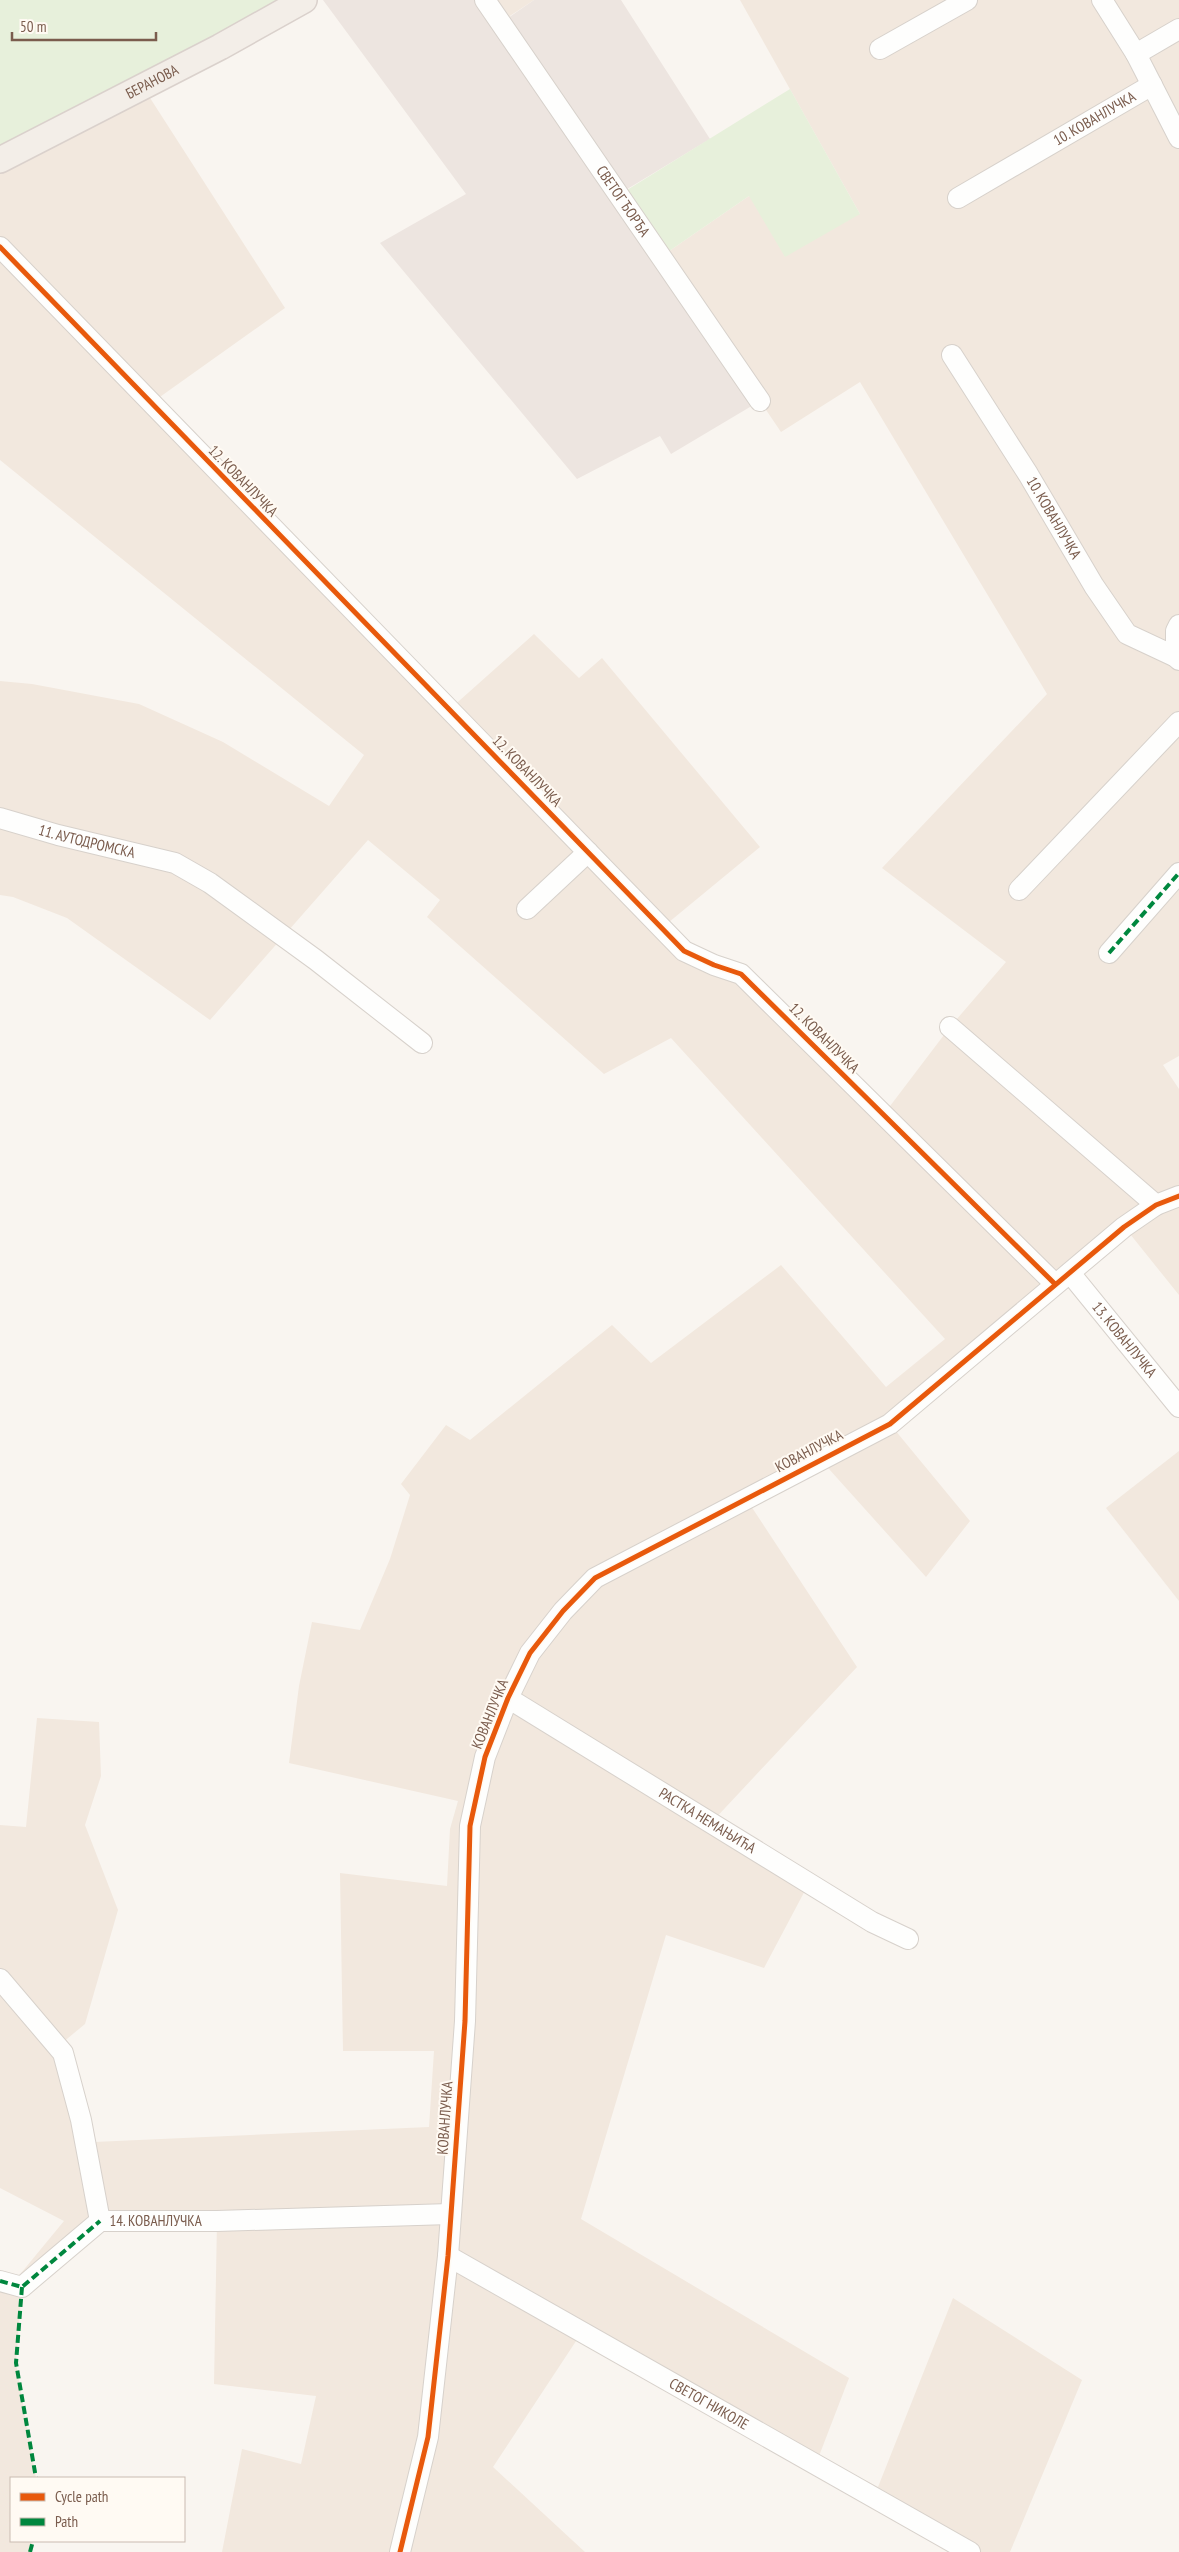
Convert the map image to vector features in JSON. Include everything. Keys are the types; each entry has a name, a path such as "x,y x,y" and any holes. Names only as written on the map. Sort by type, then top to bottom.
{"main road":[{"name":"БЕРАНОВА","path":"0,160 220,47 304,0"}],"street":[{"name":"СВЕТОГ ЂОРЂА","path":"485,0 760,401"},
{"path":"880,50 967,0"},
{"name":"10. КОВАНЛУЧКА","path":"1102,0 1136,54 1179,138"},
{"path":"1136,54 1179,29"},
{"name":"10. КОВАНЛУЧКА","path":"958,198 1152,85"},
{"name":"12. КОВАНЛУЧКА","path":"0,248 684,951 714,965 741,974 1062,1279"},
{"name":"10. КОВАНЛУЧКА","path":"952,355 1028,474 1094,586 1127,634 1178,659"},
{"name":"10. КОВАНЛУЧКА","path":"1178,659 1176,631 1179,625"},
{"path":"1019,890 1179,722"},
{"name":"11. АУТОДРОМСКА","path":"0,818 58,835 175,862 210,883 316,960 422,1043"},
{"path":"527,909 588,852"},
{"path":"1109,953 1179,873"},
{"path":"950,1028 1156,1206"},
{"name":"КОВАНЛУЧКА","path":"400,2552 428,2437 448,2256 465,2021 470,1826 485,1757 508,1698 530,1653 563,1611 595,1578 890,1424 1124,1227 1156,1206 1179,1196"},
{"name":"13. КОВАНЛУЧКА","path":"1062,1279 1179,1407"},
{"name":"РАСТКА НЕМАЊИЋА","path":"508,1698 872,1922 908,1939"},
{"name":"14. КОВАНЛУЧКА","path":"0,1979 63,2053 81,2120 100,2221 217,2221 450,2214"},
{"path":"0,2281 22,2286 100,2221"},
{"name":"СВЕТОГ НИКОЛЕ","path":"448,2256 970,2552"}],"shaded area":[{"path":"323,0 485,0 502,22 534,0 621,0 710,139 619,194 760,401 671,454 660,436 577,479 380,243 466,194"},
{"path":"485,0 534,0 501,22"},
{"path":"740,0 1179,0 1179,1056 1163,1065 1179,1089 1179,1295 1126,1229 890,1424 970,1521 926,1577 820,1459 747,1500 857,1667 711,1823 809,1883 764,1968 666,1935 581,2219 849,2378 819,2456 878,2487 953,2298 1082,2380 1010,2552 970,2552 582,2332 493,2467 585,2552 222,2552 242,2449 301,2464 316,2396 214,2384 217,2221 100,2221 22,2286 16,2363 36,2477 10,2477 10,2542 33,2542 30,2552 0,2552 0,2281 12,2284 64,2221 0,2188 0,1825 26,1827 37,1718 99,1722 101,1776 85,1825 118,1910 85,2024 62,2043 94,2142 429,2127 434,2051 343,2051 340,1873 447,1886 450,1829 458,1801 289,1763 299,1686 312,1622 360,1630 390,1559 410,1495 401,1484 446,1425 470,1440 612,1325 651,1363 781,1265 886,1387 945,1339 671,1038 604,1074 427,917 440,900 368,840 210,1020 67,918 13,897 0,895 0,681 32,684 139,704 223,742 329,806 364,755 0,460 0,160 143,87 285,308 150,404 450,709 534,634 579,678 602,658 760,847 663,927 741,974 884,1114 950,1027 1006,962 882,868 1047,694 860,382 781,432 662,256 749,196 860,214"},
{"path":"1179,1451 1179,1601 1106,1508"}],"green space":[{"path":"0,0 304,0 0,160"},
{"path":"790,89 860,214 785,257 749,196 662,256 619,195"}],"marked path":[{"path":"1109,953 1179,873"},
{"path":"0,2281 22,2287 100,2221"},
{"path":"22,2287 16,2363 36,2477"},
{"path":"30,2552 33,2542"}],"cycle path":[{"path":"0,247 684,951 714,965 741,974 1055,1284"},
{"path":"400,2552 428,2437 448,2256 465,2021 470,1826 485,1757 508,1698 530,1653 563,1611 595,1578 890,1424 1124,1227 1156,1205 1179,1196"}]}
